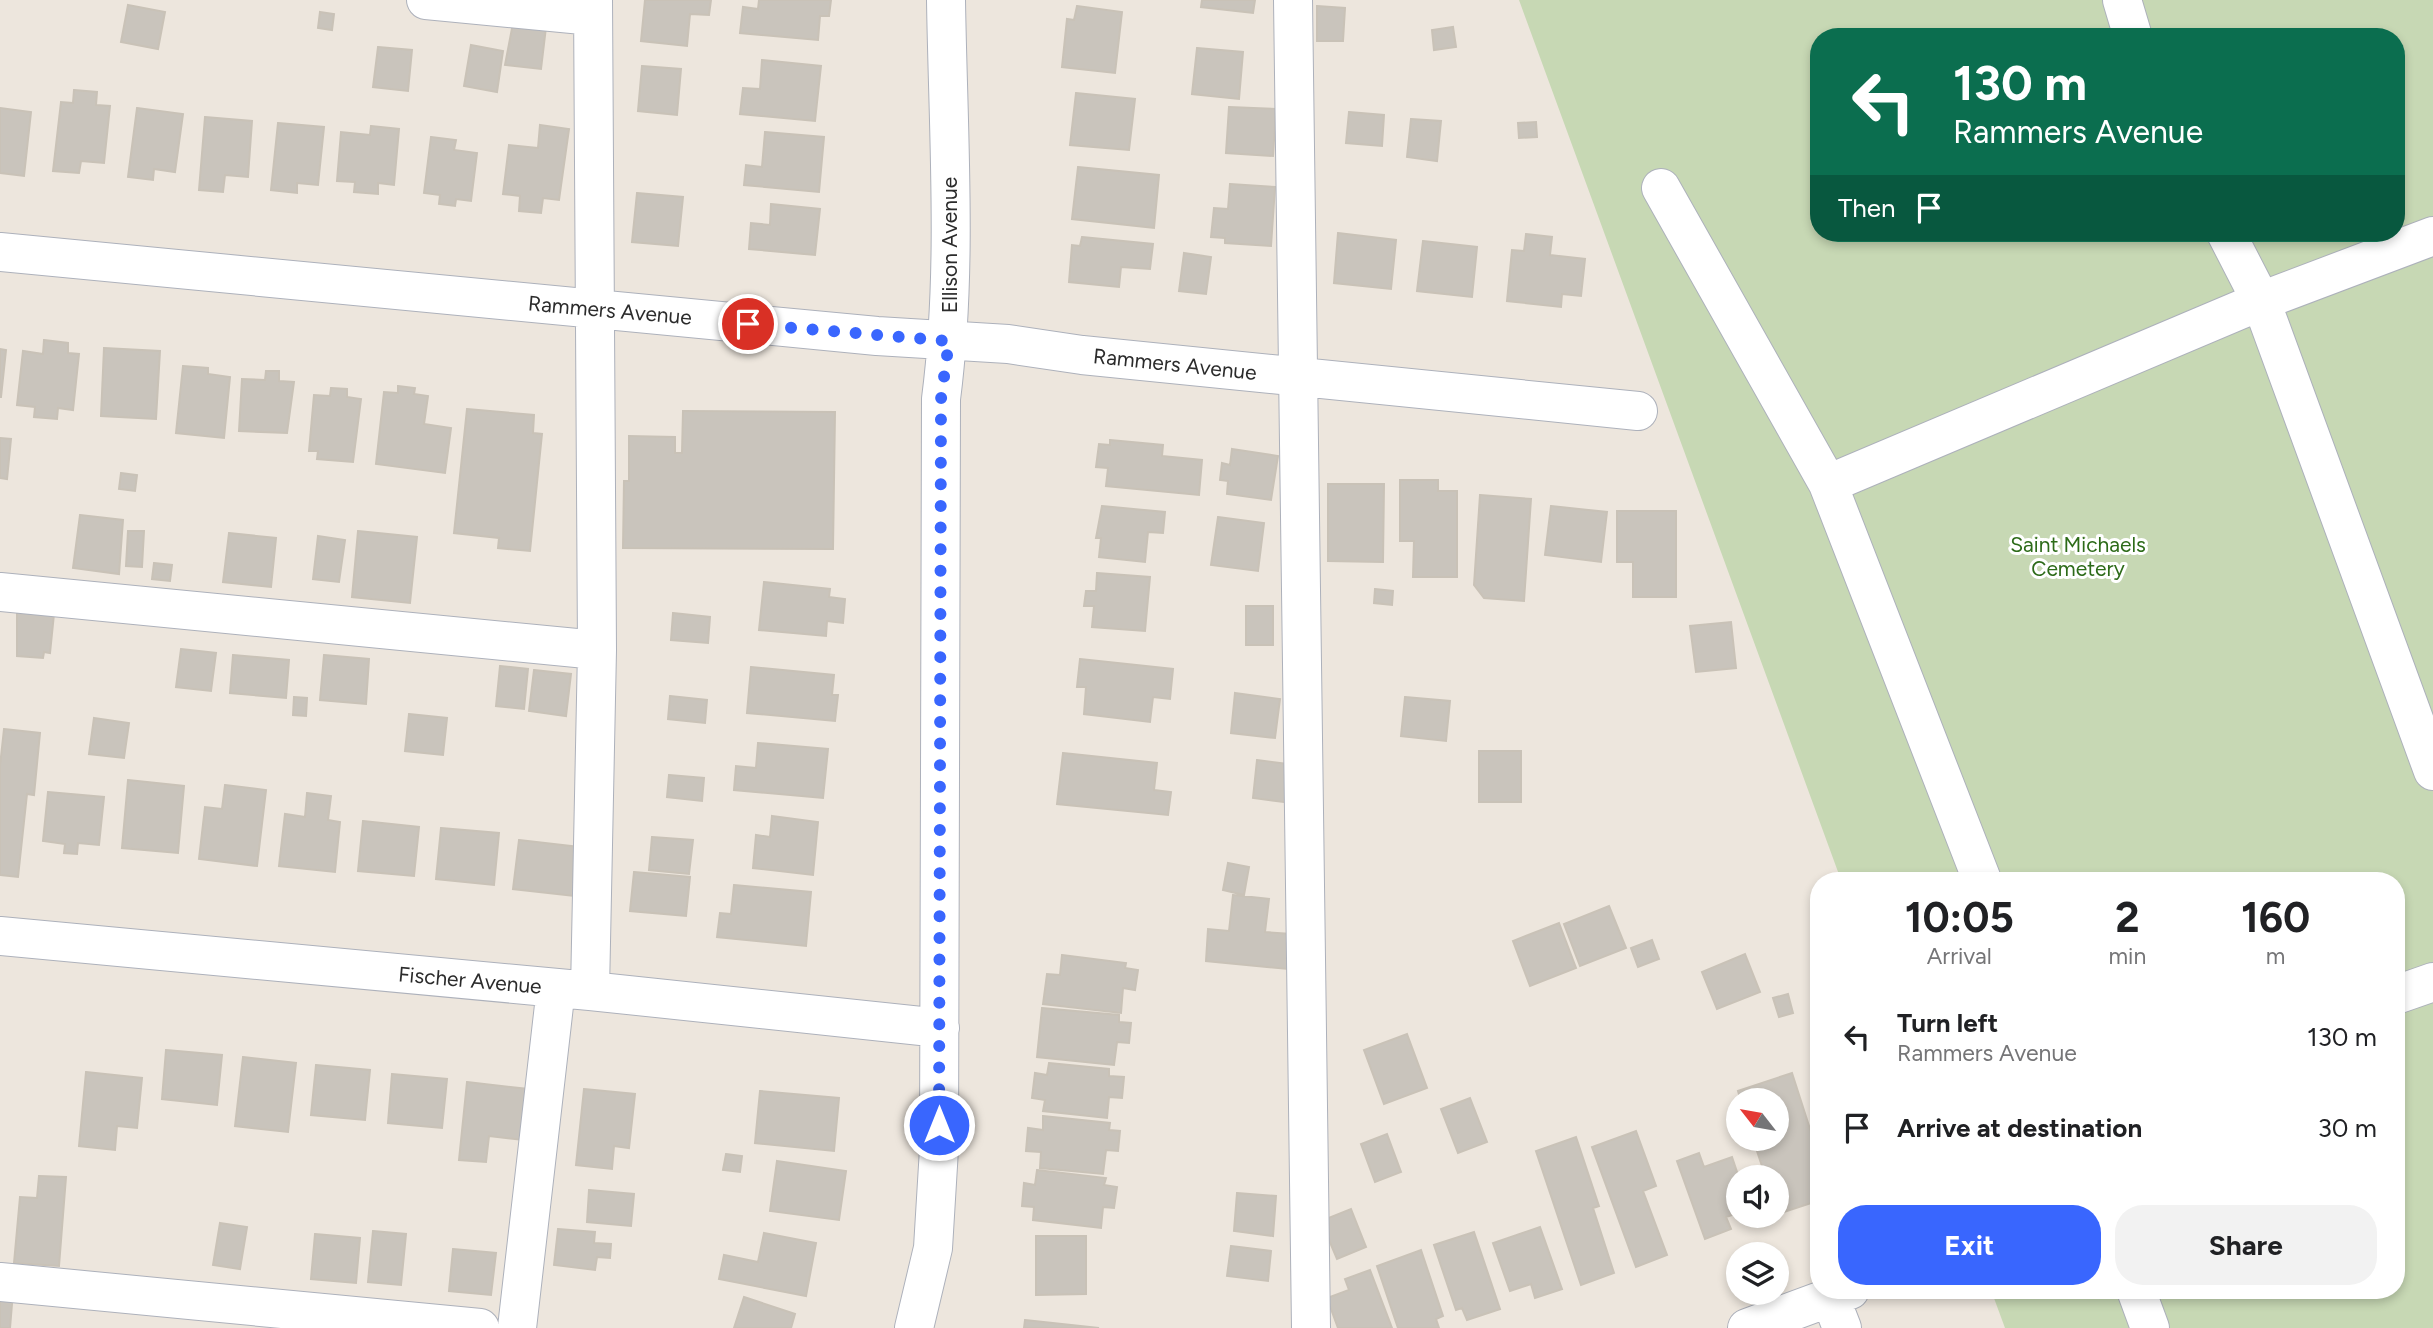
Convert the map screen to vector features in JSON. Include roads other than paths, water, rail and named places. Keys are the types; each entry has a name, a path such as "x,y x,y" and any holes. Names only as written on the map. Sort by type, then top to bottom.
{"street":[{"path":"426,0 593,8 597,650 573,989 517,1328"},
{"name":"Ellison Avenue","path":"914,1328 933,1248 939,1149 941,399 949,341 946,0"},
{"path":"1293,0 1311,1328"},
{"path":"2122,0 2130,28"},
{"path":"1661,188 1828,484 1979,872"},
{"path":"1828,484 2261,302 2433,236"},
{"path":"2231,242 2261,302 2433,771"},
{"name":"Rammers Avenue","path":"0,252 594,309 1008,344 1082,355 1638,411"},
{"path":"0,592 597,650"},
{"name":"Fischer Avenue","path":"0,936 573,989 940,1028"},
{"path":"2405,992 2433,982"},
{"path":"0,1282 480,1328"},
{"path":"2139,1299 2150,1328"},
{"path":"1747,1328 1841,1305"}],"park label":[{"name":"Saint Michaels Cemetery","path":"2078,556"}]}
